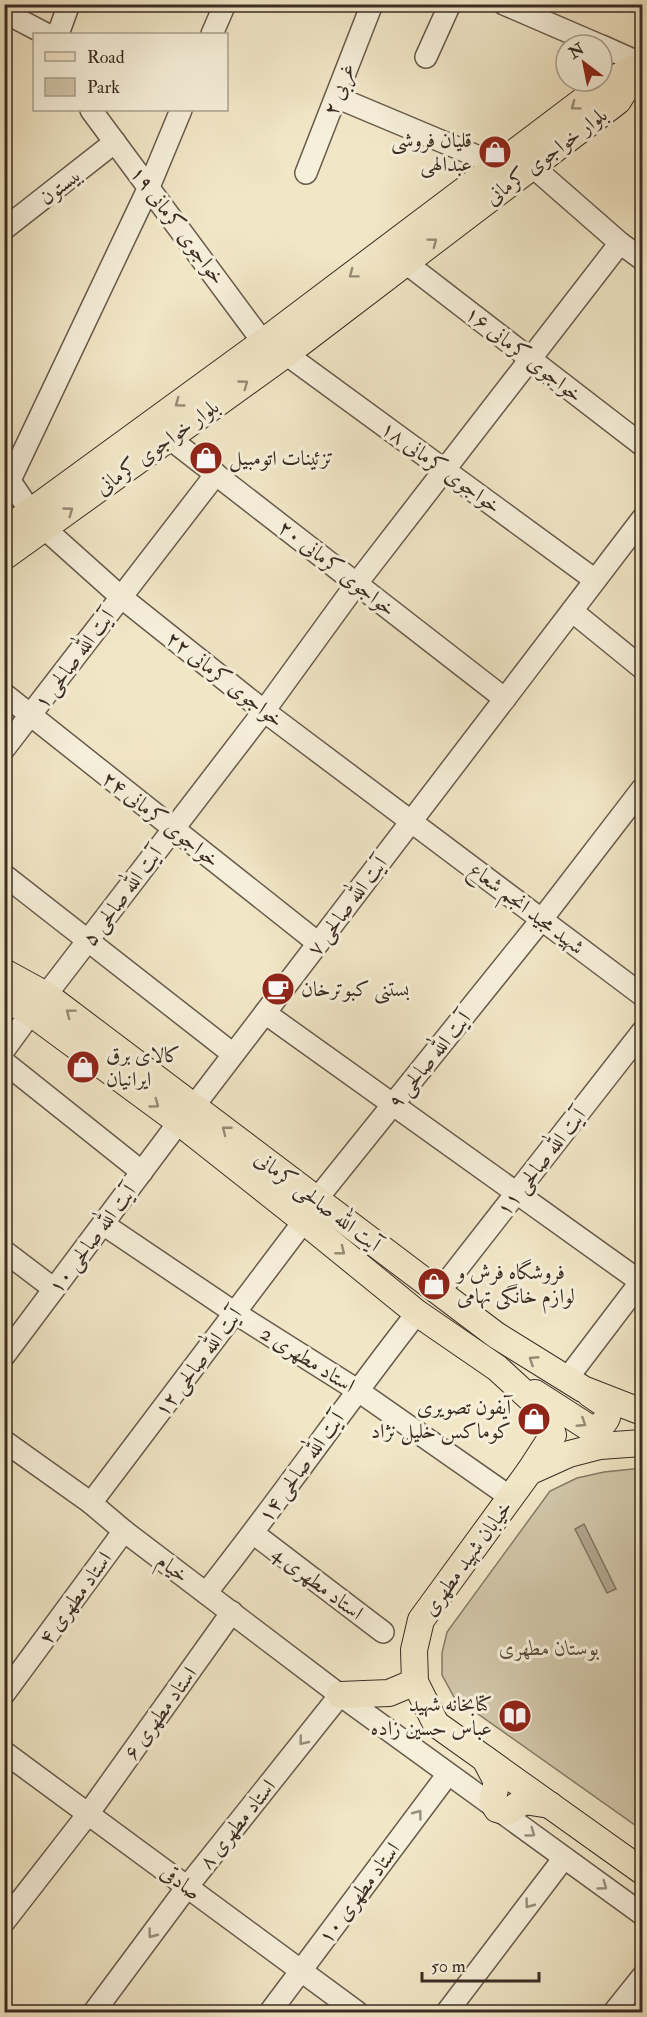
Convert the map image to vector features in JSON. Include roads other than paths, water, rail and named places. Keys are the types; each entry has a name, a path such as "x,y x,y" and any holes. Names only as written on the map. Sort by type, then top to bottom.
{"main road":[{"name":"بلوار خواجوی کرمانی","path":"4,557 38,520 263,342 605,84 642,63"},
{"name":"بلوار خواجوی کرمانی","path":"4,531 38,520 169,438 286,354 618,100 642,63"},
{"name":"آیت الله صالحی کرمانی","path":"4,972 38,1004 310,1210 439,1292 496,1335 574,1385 642,1412"},
{"name":"آیت الله صالحی کرمانی","path":"4,998 38,1004"},
{"name":"آیت الله صالحی کرمانی","path":"310,1210 417,1313 497,1368 546,1413 554,1435 529,1472"},
{"path":"497,1368 591,1429 602,1426 608,1419 609,1407 574,1385"},
{"name":"خیابان شهید مطهری","path":"642,1443 600,1446 568,1454 529,1472 422,1620 414,1650 415,1682 436,1724 642,1871"},
{"path":"340,1695 389,1693 415,1682"},
{"path":"485,1759 497,1782 492,1801 497,1809 507,1812 524,1801 550,1805"}],"street":[{"path":"58,33 69,4"},
{"path":"212,33 225,4"},
{"name":"غربی ۲","path":"306,173 372,4"},
{"path":"426,57 450,4"},
{"path":"505,5 570,33"},
{"path":"4,12 44,33"},
{"path":"614,52 642,63"},
{"path":"336,97 498,165"},
{"name":"خواجوی کرمانی ۱۹","path":"92,111 263,342"},
{"path":"7,476 149,187 181,111"},
{"name":"بیستون","path":"4,229 115,142"},
{"path":"532,166 620,243 642,259"},
{"name":"آیت الله صالحی ۵","path":"4,1050 264,711 357,584 620,243"},
{"name":"خواجوی کرمانی ۱۶","path":"406,263 642,445"},
{"name":"خواجوی کرمانی ۱۸","path":"286,354 595,580"},
{"name":"خواجوی کرمانی ۲۰","path":"169,438 505,699"},
{"name":"آیت الله صالحی ۱","path":"4,749 216,474"},
{"name":"خواجوی کرمانی ۲۲","path":"7,476 38,520 121,597 264,711 411,821"},
{"name":"آیت الله صالحی ۷","path":"186,1114 642,519"},
{"path":"572,611 642,668"},
{"name":"خواجوی کرمانی ۲۴","path":"4,694 318,943"},
{"name":"آیت الله صالحی ۹","path":"310,1210 542,919 642,789"},
{"name":"شهید مجید انجم شعاع","path":"411,821 642,994"},
{"path":"4,875 233,1054"},
{"path":"265,1013 642,1281 574,1385"},
{"name":"آیت الله صالحی ۱۱","path":"439,1292 642,1032"},
{"path":"4,1062 142,1172"},
{"name":"آیت الله صالحی ۱۰","path":"4,1356 186,1114"},
{"name":"آیت الله صالحی ۱۲","path":"91,1503 310,1210"},
{"name":"استاد مطهری 2","path":"103,1224 235,1313 357,1390 510,1497"},
{"path":"4,1251 54,1289"},
{"name":"آیت الله صالحی ۱۴","path":"206,1593 417,1313"},
{"name":"خیام","path":"7,1448 91,1503 124,1531 340,1695 642,1914"},
{"name":"استاد مطهری ۴","path":"4,1694 124,1531"},
{"name":"استاد مطهری 4","path":"253,1533 383,1632"},
{"name":"استاد مطهری ۶","path":"4,1922 88,1814 232,1612"},
{"name":"استاد مطهری ۸","path":"94,2013 187,1887 340,1695"},
{"name":"صادقی","path":"4,1752 357,2013"},
{"name":"استاد مطهری ۱۰","path":"270,2013 448,1774"},
{"path":"447,2013 564,1858"},
{"path":"614,2013 642,1977"}],"place":[{"name":"قلیان فروشی عبدالهی","path":"495,152"},
{"name":"تزئینات اتومبیل","path":"206,458"},
{"name":"بستنی کبوترخان","path":"278,989"},
{"name":"کالای برق ایرانیان","path":"83,1067"},
{"name":"فروشگاه فرش و لوازم خانگی تهامی","path":"434,1284"},
{"name":"آیفون تصویری کوماکس خلیل نژاد","path":"534,1419"},
{"name":"کتابخانه شهید عباس حسین زاده","path":"515,1716"}],"park label":[{"name":"بوستان مطهری","path":"549,1648"}]}
